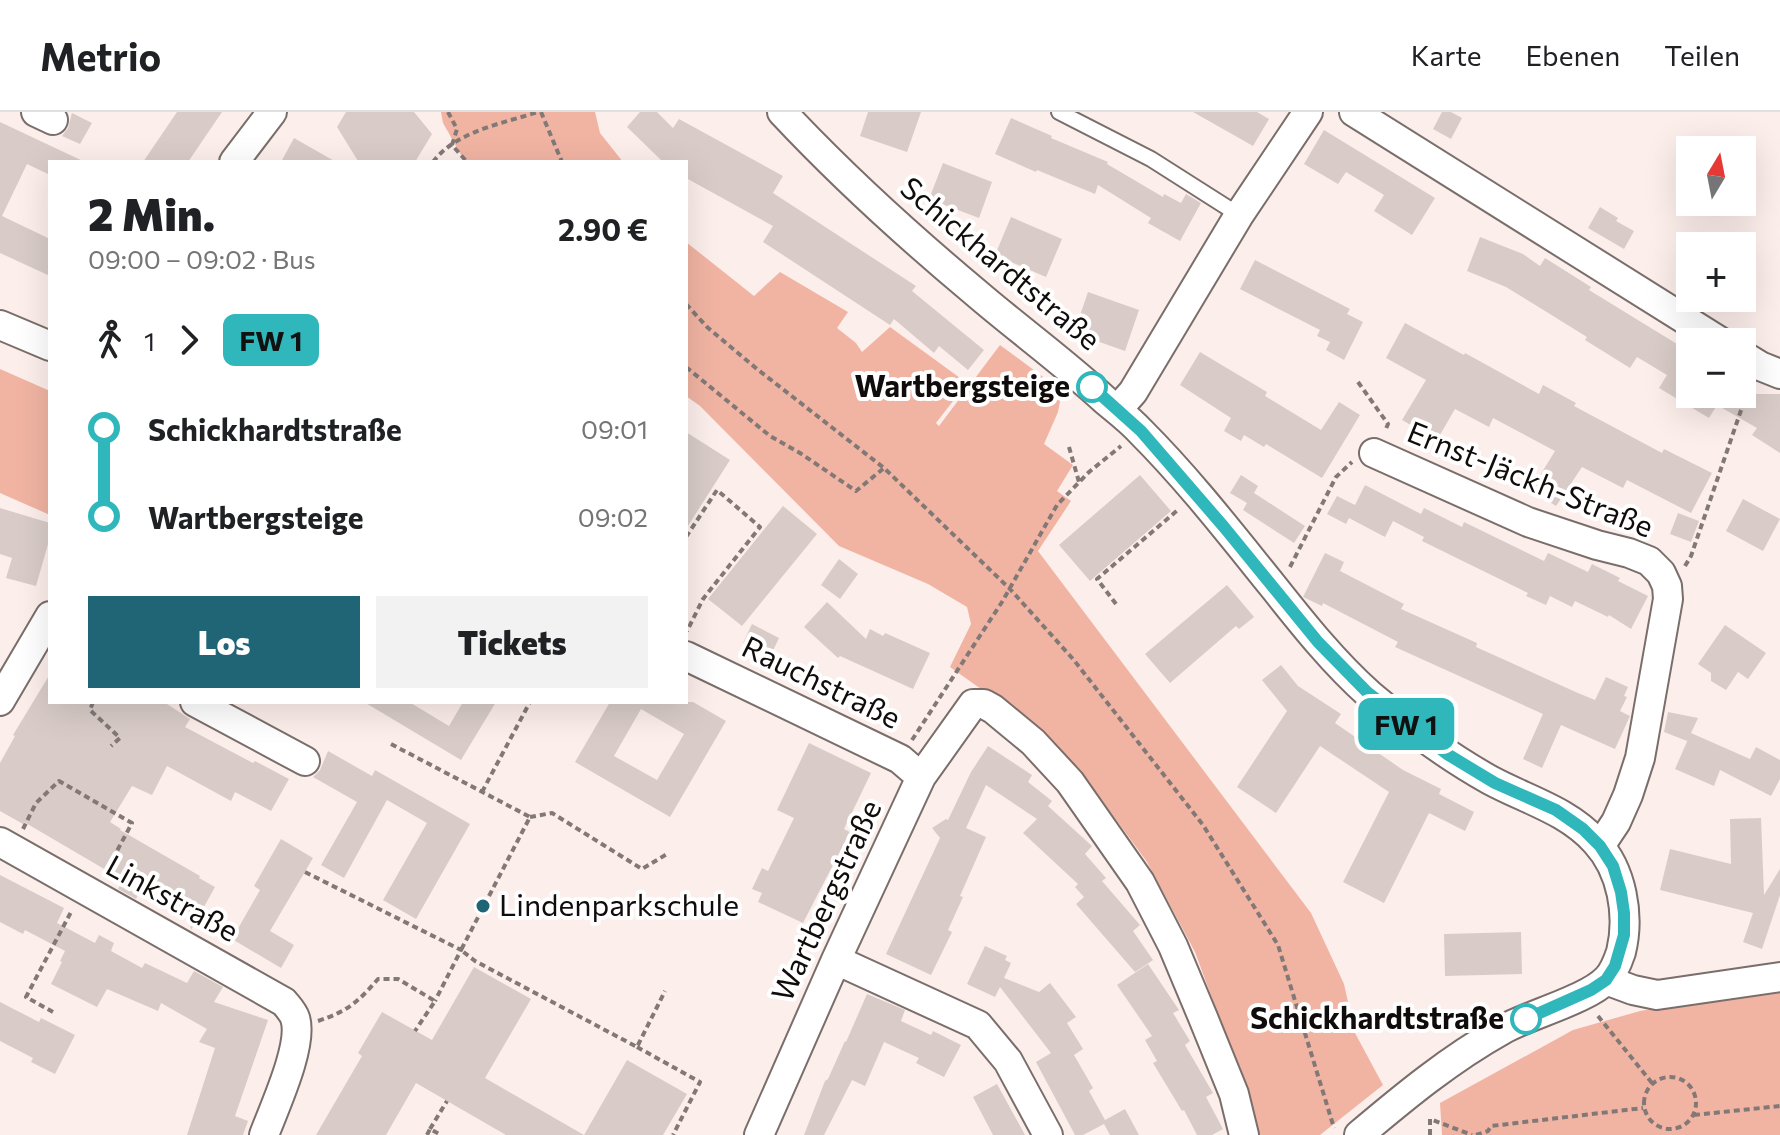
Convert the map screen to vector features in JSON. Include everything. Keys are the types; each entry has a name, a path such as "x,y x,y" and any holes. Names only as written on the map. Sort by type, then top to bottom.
{"street":[{"path":"236,160 272,112"},
{"name":"Schickhardtstraße","path":"782,112 813,145 951,271 1141,431 1331,657 1367,692 1447,754 1495,783 1556,810 1600,846 1613,866 1624,913 1620,953 1606,980"},
{"path":"1117,410 1133,392 1239,215 1308,112"},
{"path":"1354,112 1699,328"},
{"path":"0,325 48,345"},
{"path":"1756,364 1780,374"},
{"name":"Ernst-Jäckh-Straße","path":"1374,453 1528,522 1649,561 1661,573 1667,586 1668,599 1640,758 1616,822 1600,846"},
{"path":"0,701 48,621"},
{"name":"Rauchstraße","path":"688,657 900,759 921,777"},
{"path":"199,704 305,761"},
{"name":"Wartbergstraße","path":"759,1135 921,777 973,704 984,704 1033,742 1070,782 1140,882 1173,946 1204,1020 1234,1094 1244,1135"},
{"name":"Linkstraße","path":"7,846 284,1002 295,1015 297,1028"},
{"path":"836,960 978,1025 1008,1061 1048,1135"},
{"path":"1367,1133 1415,1088 1460,1056 1506,1028 1581,995 1606,980 1657,995 1780,977"},
{"path":"264,1135 296,1046 297,1028"}],"lane":[{"path":"1059,112 1151,159 1239,215"}],"path":[{"path":"448,112 457,129 452,145"},
{"path":"435,160 440,153 474,133 540,112 561,160"},
{"path":"452,145 465,160"},
{"path":"688,306 707,327 757,369 884,468 1010,589 1073,659 1203,825 1278,945 1336,1135"},
{"path":"688,369 770,436 856,491 884,468"},
{"path":"1293,563 1336,477 1350,463 1374,453 1388,424 1358,382"},
{"path":"1691,556 1741,408"},
{"path":"900,759 1010,589 1057,505 1079,482 1141,431"},
{"path":"1069,447 1079,482"},
{"path":"688,534 717,490 760,527 703,599 688,629"},
{"path":"1116,604 1097,579 1197,495"},
{"path":"92,704 90,710 120,738 111,746"},
{"path":"482,792 529,704"},
{"path":"391,744 530,817 552,813 642,869 667,854"},
{"path":"7,846 36,803 59,781 132,823 26,997 53,1012"},
{"path":"415,1031 435,1001 530,817"},
{"path":"305,872 461,950 475,961 700,1082 673,1135"},
{"path":"297,1028 340,1014 359,1000 378,979 398,979 435,1001"},
{"path":"637,1047 665,991"},
{"path":"1581,995 1652,1083"},
{"path":"1694,1115 1697,1101 1685,1080 1670,1076 1652,1083 1644,1094 1643,1108 1650,1121 1665,1129 1679,1128 1694,1115 1780,1106"},
{"path":"427,1135 447,1101"},
{"path":"1430,1135 1430,1119 1474,1135 1488,1131 1491,1126 1643,1108"},
{"path":"430,1129 441,1135"}],"shaded area":[{"path":"441,112 595,112 600,133 621,160 464,160 443,123"},
{"path":"688,244 754,296 780,272 848,312 837,328 862,352 890,327 967,383 936,423 939,426 1000,345 1062,391 1058,412 1044,444 1073,465 1057,491 1071,501 1038,551 1311,913 1344,984 1355,1033 1383,1085 1320,1135 1258,1135 1242,1080 1195,952 1147,862 1084,776 1012,711 950,667 971,624 967,607 928,584 839,546 688,397"},
{"path":"0,369 48,390 48,514 0,493"},
{"path":"1780,987 1780,1135 1442,1135 1440,1103 1573,1030 1640,1011"}],"building":[{"path":"177,112 222,112 189,160 144,160"},
{"path":"346,112 414,112 432,134 416,160 357,160 337,127"},
{"path":"640,112 657,112 673,128 679,119 783,176 773,193 916,286 912,291 984,350 968,370 939,346 934,353 894,319 890,325 763,242 773,226 688,179 688,160 661,160 627,127"},
{"path":"868,112 921,112 907,152 860,136"},
{"path":"1193,112 1257,112 1269,119 1253,146"},
{"path":"1442,112 1451,112 1462,118 1451,139 1433,129"},
{"path":"72,113 92,123 80,144 62,136"},
{"path":"1011,118 1108,162 1163,197 1164,194 1181,203 1186,194 1201,203 1180,241 1148,223 1151,218 1098,185 1095,194 995,154"},
{"path":"0,122 81,160 48,160 48,174 27,164 2,216 48,238 48,275 0,253"},
{"path":"1324,130 1435,198 1412,235 1374,211 1384,195 1346,172 1338,184 1304,164"},
{"path":"294,138 332,160 282,160"},
{"path":"943,163 992,182 979,218 929,199"},
{"path":"1600,207 1634,231 1624,249 1588,228"},
{"path":"1011,217 1062,239 1046,277 995,255"},
{"path":"1480,237 1523,254 1540,266 1545,258 1591,287 1589,290 1676,343 1676,398 1659,388 1667,375 1637,357 1630,368 1585,340 1587,337 1506,287 1467,271"},
{"path":"1255,260 1350,309 1347,314 1363,322 1344,360 1326,350 1330,342 1317,336 1320,330 1240,289"},
{"path":"1088,292 1139,310 1125,351 1074,333"},
{"path":"1405,323 1539,394 1543,385 1576,403 1574,406 1662,453 1664,449 1712,473 1691,513 1627,480 1623,488 1582,467 1556,506 1531,490 1555,451 1493,418 1489,427 1455,409 1437,440 1402,420 1426,380 1386,358"},
{"path":"1200,352 1267,392 1265,396 1321,430 1339,402 1360,415 1322,478 1266,444 1264,447 1244,435 1241,441 1224,431 1231,418 1180,385"},
{"path":"1756,394 1780,394 1780,453 1752,435 1757,428 1722,408 1756,408"},
{"path":"1692,408 1715,408 1709,418"},
{"path":"688,433 730,460 688,526"},
{"path":"1140,475 1171,511 1090,581 1059,545"},
{"path":"1241,475 1258,486 1254,493 1305,526 1294,543 1243,510 1247,503 1230,493"},
{"path":"1365,485 1421,514 1424,508 1462,527 1464,522 1544,561 1548,553 1588,572 1592,564 1648,596 1631,629 1609,615 1575,601 1572,607 1550,596 1546,605 1526,596 1528,593 1422,541 1424,537 1393,521 1385,537 1349,518 1346,524 1327,514 1337,496 1355,505"},
{"path":"1743,499 1780,519 1763,551 1726,531"},
{"path":"783,506 817,534 742,626 708,599"},
{"path":"0,508 48,522 48,544 36,586 6,578 12,558 0,554"},
{"path":"1678,513 1699,521 1691,542 1670,534"},
{"path":"1325,553 1344,562 1340,571 1404,604 1401,609 1578,693 1595,700 1606,677 1628,687 1620,711 1630,716 1615,749 1561,725 1542,768 1523,759 1543,714 1395,647 1398,642 1323,603 1322,606 1303,597"},
{"path":"839,559 858,574 840,599 821,585"},
{"path":"1227,585 1254,617 1239,629 1236,626 1170,683 1145,654"},
{"path":"827,602 866,639 870,629 930,653 913,689 840,656 838,658 804,627"},
{"path":"752,624 779,638 770,657 743,643"},
{"path":"1725,625 1766,653 1748,679 1738,672 1726,690 1711,681 1711,673 1698,664"},
{"path":"1281,665 1298,686 1341,714 1335,723 1403,770 1441,789 1439,794 1474,812 1465,831 1429,813 1384,903 1343,882 1389,792 1320,746 1276,813 1237,787 1287,711 1262,680"},
{"path":"48,677 48,704 167,704 190,719 185,727 289,779 271,811 235,792 231,801 167,766 152,795 132,786 110,822 215,887 191,930 187,910 154,891 152,894 141,888 136,899 118,889 123,880 0,811 0,763"},
{"path":"693,702 726,721 670,817 575,762 609,704","holes":["641,709 684,734 657,780 614,756"]},
{"path":"367,704 412,704 449,726 462,704 495,704 461,760"},
{"path":"1668,712 1698,718 1691,733 1750,759 1756,747 1780,760 1780,779 1771,796 1720,770 1714,786 1675,769 1689,737 1687,741 1664,732"},
{"path":"809,743 871,773 844,829 850,832 803,923 758,902 762,893 752,889 762,868 768,871 794,818 777,810"},
{"path":"988,746 1032,775 1028,782 1052,801 1048,806 1092,846 1085,854 1106,878 1102,881 1140,925 1133,931 1153,960 1135,972 1076,904 1084,897 1075,887 1078,884 1023,833 1037,819 986,785 966,828 986,837 960,896 963,897 948,930 952,932 931,975 886,954 940,838 932,828 948,820 971,772"},
{"path":"328,751 372,776 375,770 470,824 416,919 383,900 427,823 387,800 344,878 321,865 357,802 313,777 320,770"},
{"path":"1761,818 1764,895 1780,869 1780,895 1762,949 1743,942 1753,913 1660,890 1670,849 1731,864 1730,819"},
{"path":"281,839 313,858 270,931 294,945 281,968 232,939 260,890 254,886"},
{"path":"0,875 64,908 57,923 95,943 99,935 114,943 111,951 142,968 145,963 187,983 194,971 223,987 214,1002 268,1020 235,1116 248,1121 243,1135 187,1135 215,1048 199,1042 207,1029 161,1003 158,1011 107,989 97,1007 51,984 65,951 25,930 23,934 0,922"},
{"path":"1521,932 1522,974 1445,976 1444,934"},
{"path":"985,946 1007,956 1005,960 1011,963 1004,978 1039,992 1050,983 1076,1017 1067,1023 1083,1049 1074,1055 1093,1088 1089,1091 1105,1120 1125,1109 1139,1135 1110,1135 1104,1124 1083,1135 1075,1135 1036,1062 1051,1053 1000,987 995,997 967,984"},
{"path":"1148,964 1179,1010 1173,1013 1190,1041 1185,1045 1213,1093 1206,1097 1223,1129 1212,1135 1197,1135 1153,1063 1157,1061 1145,1040 1152,1036 1117,985"},
{"path":"474,967 531,999 485,1078 584,1135 506,1135 416,1083 386,1135 316,1135 362,1056 358,1053 382,1012 432,1040"},
{"path":"867,994 905,1010 901,1021 931,1035 933,1031 961,1045 944,1077 916,1063 919,1058 884,1042 865,1086 852,1080 824,1135 804,1135 825,1081"},
{"path":"0,1002 39,1022 41,1018 75,1035 55,1074 31,1062 33,1058 0,1041"},
{"path":"627,1060 687,1094 663,1135 584,1135"},
{"path":"997,1084 1025,1135 993,1135 973,1097"}],"bus line":[{"path":"1092,387 1141,431 1318,642 1367,692 1447,754 1495,783 1556,810 1600,846 1613,866 1624,913 1624,935 1615,966 1606,980 1591,990 1526,1019"}],"place":[{"name":"Wartbergsteige","path":"1092,387"},
{"name":"Lindenparkschule","path":"483,906"},
{"name":"Schickhardtstraße","path":"1526,1019"}]}
